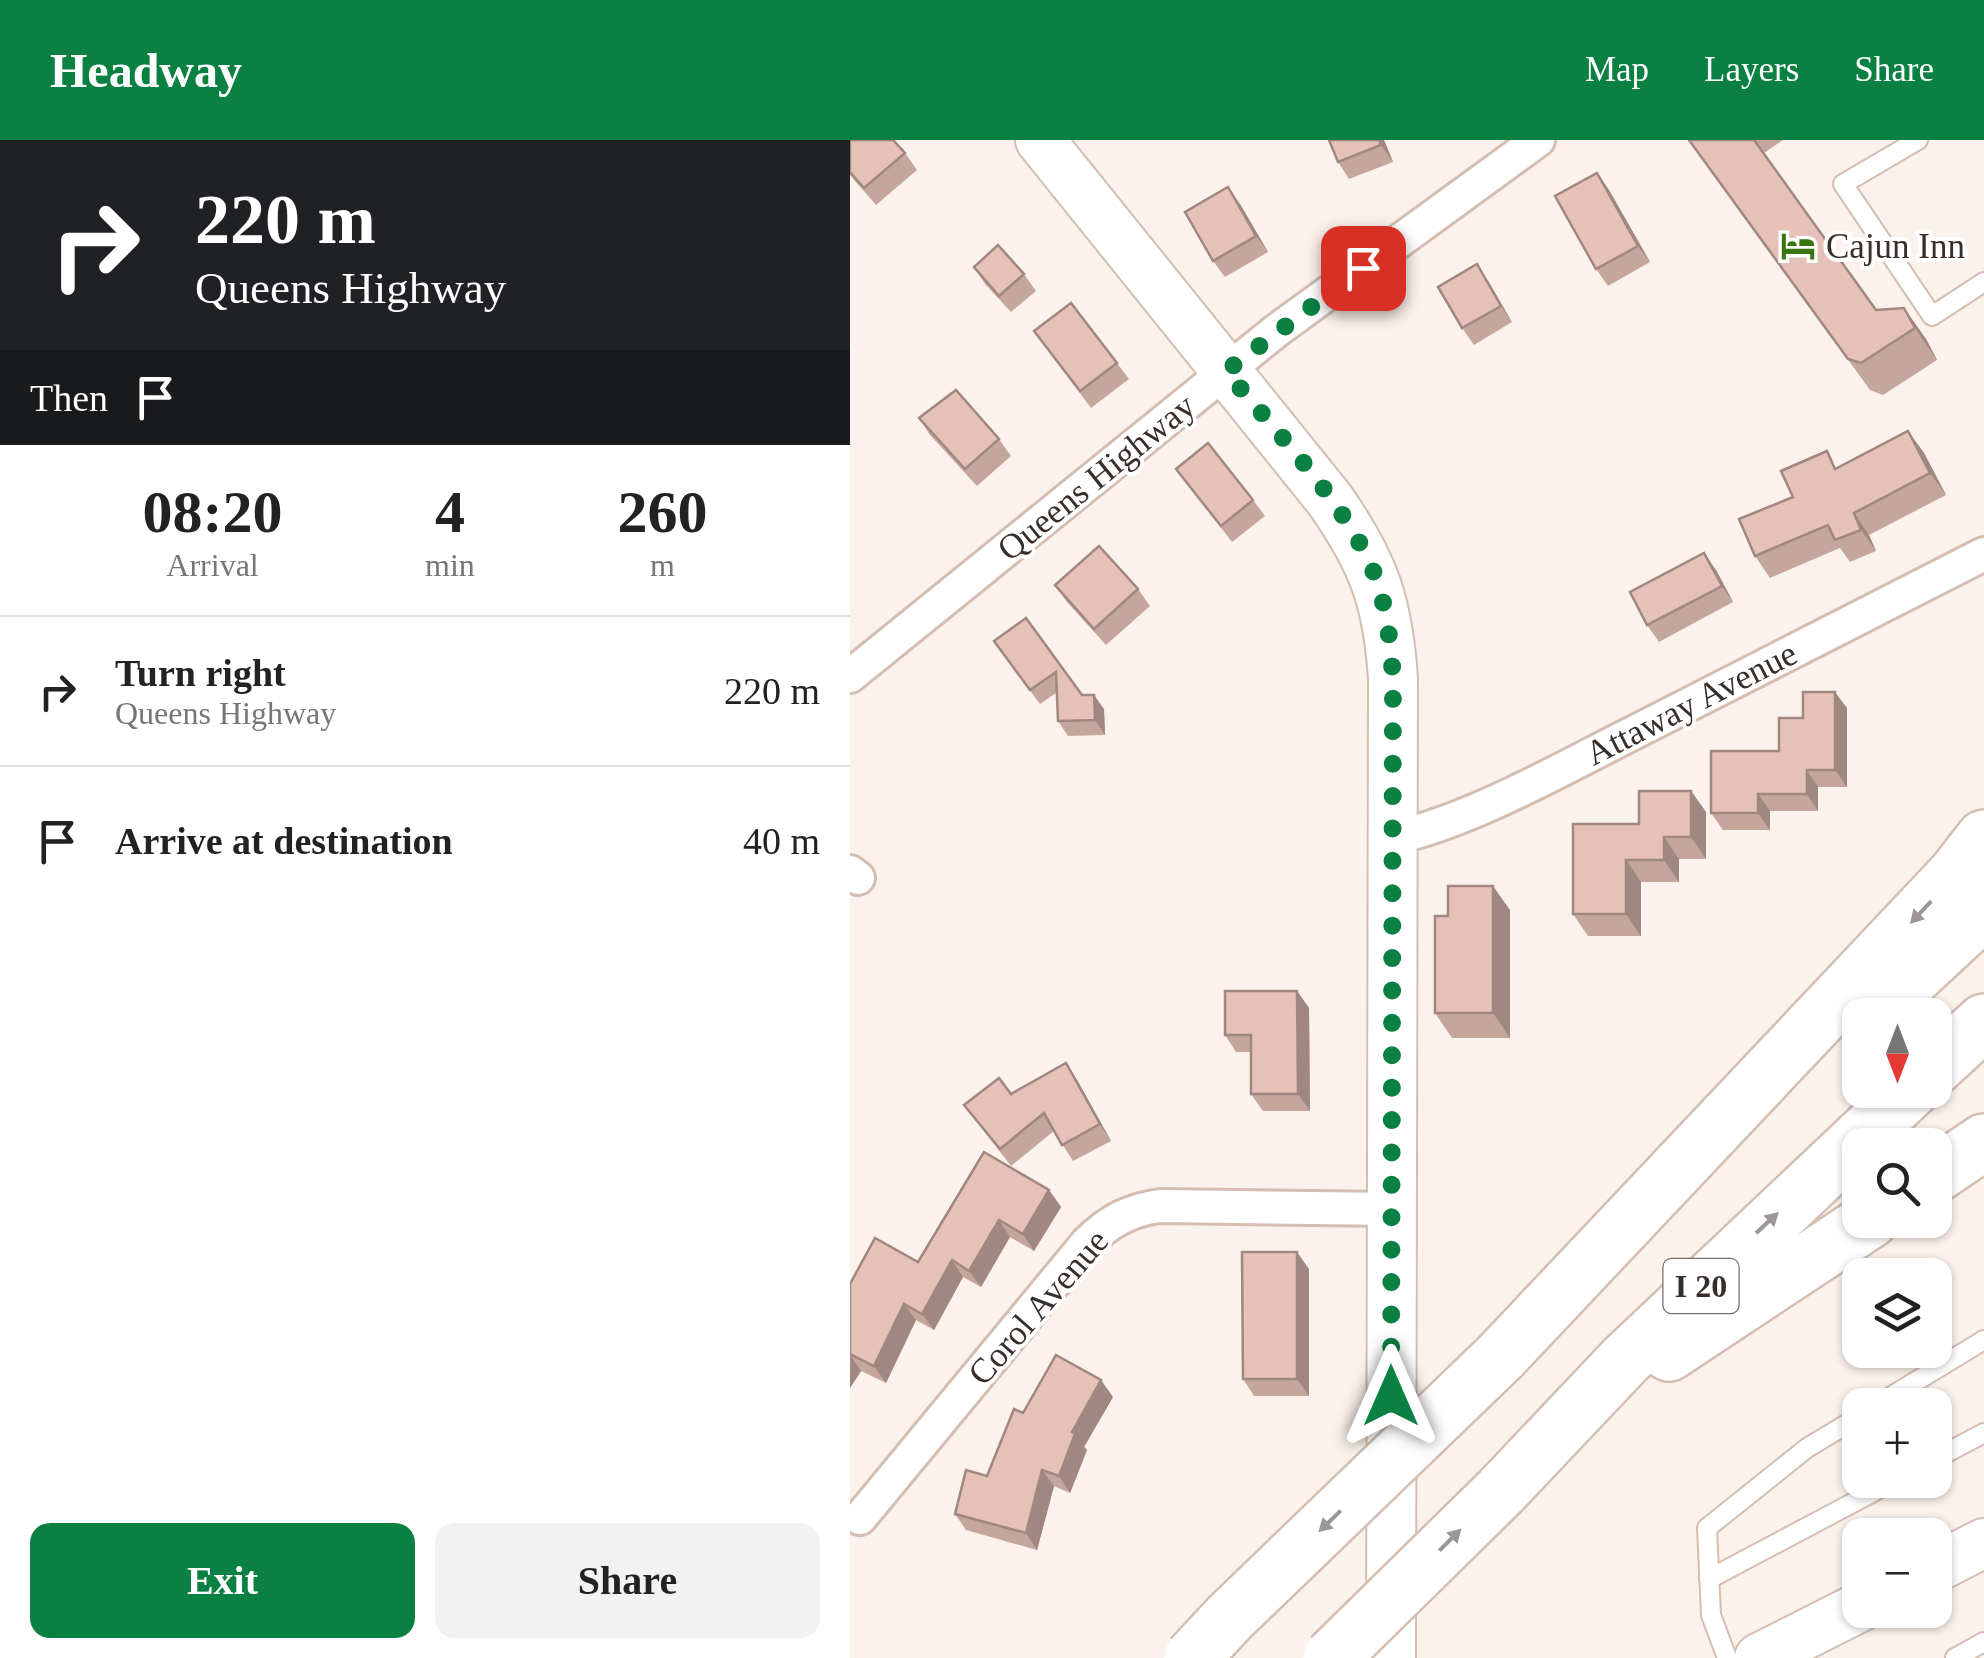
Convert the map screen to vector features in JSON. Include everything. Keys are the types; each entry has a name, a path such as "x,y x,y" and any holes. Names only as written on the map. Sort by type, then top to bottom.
{"highway":[{"path":"1500,1356 1956,874 1984,838"},
{"path":"1890,998 1984,911"},
{"path":"1952,1051 1984,1022"},
{"name":"I 20","path":"1192,1658 1500,1356 1725,1144 1842,1042"},
{"name":"I 20","path":"1331,1658 1639,1347 1891,1108"},
{"path":"1952,1164 1984,1142"},
{"path":"1500,1491 1654,1363 1843,1238"}],"street":[{"path":"1040,140 1330,500 1358,540 1378,584 1390,630 1391,1658"},
{"name":"Queens Highway","path":"850,676 1276,332 1538,140"},
{"name":"Attaway Avenue","path":"1392,838 1471,811 1984,554"},
{"name":"Corol Avenue","path":"860,1518 1087,1243 1120,1217 1160,1206 1392,1209"},
{"path":"1952,1559 1984,1543"},
{"path":"1759,1658 1842,1615"}],"lane":[{"path":"1918,140 1842,184 1932,316 1984,282"},
{"path":"1906,1388 1984,1340"},
{"path":"1727,1658 1711,1616 1707,1528 1806,1448 1842,1427"},
{"path":"1952,1450 1984,1433"},
{"path":"1709,1579 1862,1498"},
{"path":"1955,1658 1984,1642"}],"building":[{"path":"850,140 893,140 905,153 864,188 850,172"},
{"path":"1329,140 1379,140 1381,145 1338,162"},
{"name":"Cajun Inn","path":"1689,140 1754,140 1876,310 1904,308 1915,328 1861,363 1848,359"},
{"path":"1597,173 1638,246 1596,269 1555,196"},
{"path":"1228,187 1256,236 1213,261 1185,212"},
{"path":"998,245 1024,274 999,296 974,267"},
{"path":"1477,264 1501,306 1462,328 1438,287"},
{"path":"1071,303 1117,363 1080,391 1034,331"},
{"path":"956,390 999,439 965,469 919,418"},
{"path":"1908,431 1930,473 1854,513 1861,530 1835,540 1828,525 1755,556 1739,519 1793,497 1781,471 1827,451 1835,469"},
{"path":"1208,443 1253,500 1221,526 1176,469"},
{"path":"1099,546 1138,589 1094,629 1055,585"},
{"path":"1704,553 1722,586 1647,625 1630,592"},
{"path":"1026,618 1082,695 1094,695 1095,720 1058,721 1056,672 1030,690 994,641"},
{"path":"1803,692 1835,692 1835,770 1807,770 1807,794 1758,794 1758,813 1711,813 1711,751 1779,751 1779,718 1803,718"},
{"path":"1639,791 1691,791 1691,837 1664,837 1664,860 1626,860 1626,914 1573,914 1573,824 1639,824"},
{"path":"1448,886 1493,886 1493,1013 1435,1013 1435,916 1448,916"},
{"path":"1225,991 1297,991 1298,1094 1251,1094 1251,1035 1225,1035"},
{"path":"1066,1063 1100,1124 1062,1145 1044,1113 1000,1149 964,1105 999,1078 1011,1094"},
{"path":"984,1152 1049,1190 1023,1234 999,1220 969,1271 952,1260 922,1314 904,1304 874,1366 850,1354 850,1284 875,1238 918,1262"},
{"path":"1242,1252 1297,1252 1297,1379 1243,1379"},
{"path":"1056,1355 1101,1380 1072,1432 1075,1434 1059,1476 1042,1470 1026,1533 955,1514 966,1470 987,1476 1014,1409 1023,1413"}],"place":[{"name":"Cajun Inn","path":"1798,246"}],"route":[{"path":"1363,268 1226,371 1358,540 1378,584 1390,630 1391,1396"}]}
